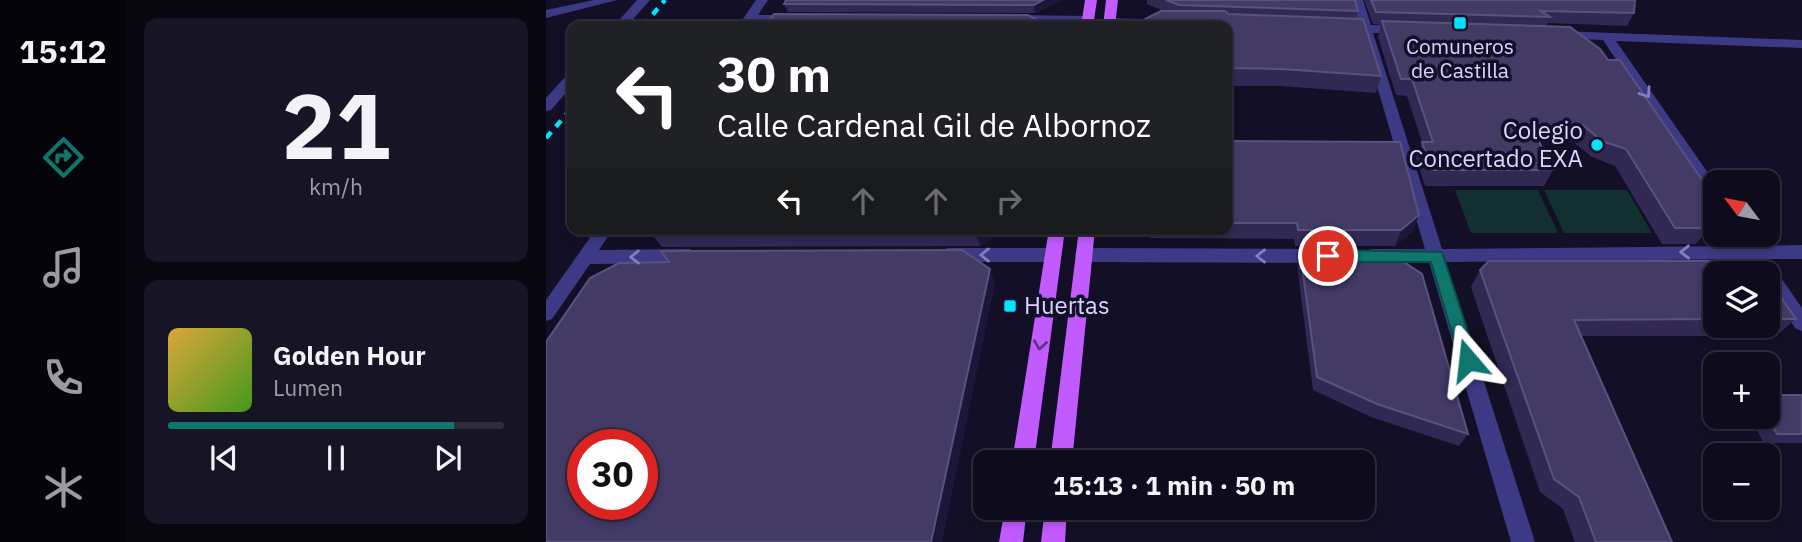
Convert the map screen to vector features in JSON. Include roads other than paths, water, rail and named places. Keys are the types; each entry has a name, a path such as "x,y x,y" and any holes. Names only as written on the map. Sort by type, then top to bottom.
{"main road":[{"path":"1088,21 1091,0"},
{"path":"1109,21 1112,0"},
{"path":"1025,450 1056,235"},
{"path":"1062,450 1086,235"},
{"path":"1011,542 1014,520"},
{"path":"1053,542 1055,520"}],"street":[{"path":"546,14 611,0"},
{"path":"625,21 644,0"},
{"path":"747,21 762,0"},
{"path":"1357,0 1523,542"},
{"path":"775,21 804,19"},
{"path":"1008,19 1048,21"},
{"path":"1325,28 1419,30"},
{"path":"1540,34 1802,44"},
{"path":"1607,37 1703,177"},
{"path":"546,107 567,84"},
{"path":"546,314 601,235"},
{"path":"1750,247 1802,323"},
{"path":"1084,255 1437,256 1802,252"},
{"path":"928,255 1053,255"},
{"path":"586,257 707,256"}],"railway":[{"path":"647,21 665,0"},
{"path":"546,138 567,114"}],"place":[{"name":"Comuneros de Castilla","path":"1460,23"},
{"name":"Colegio Concertado EXA","path":"1597,145"},
{"name":"Huertas","path":"1010,306"}]}
